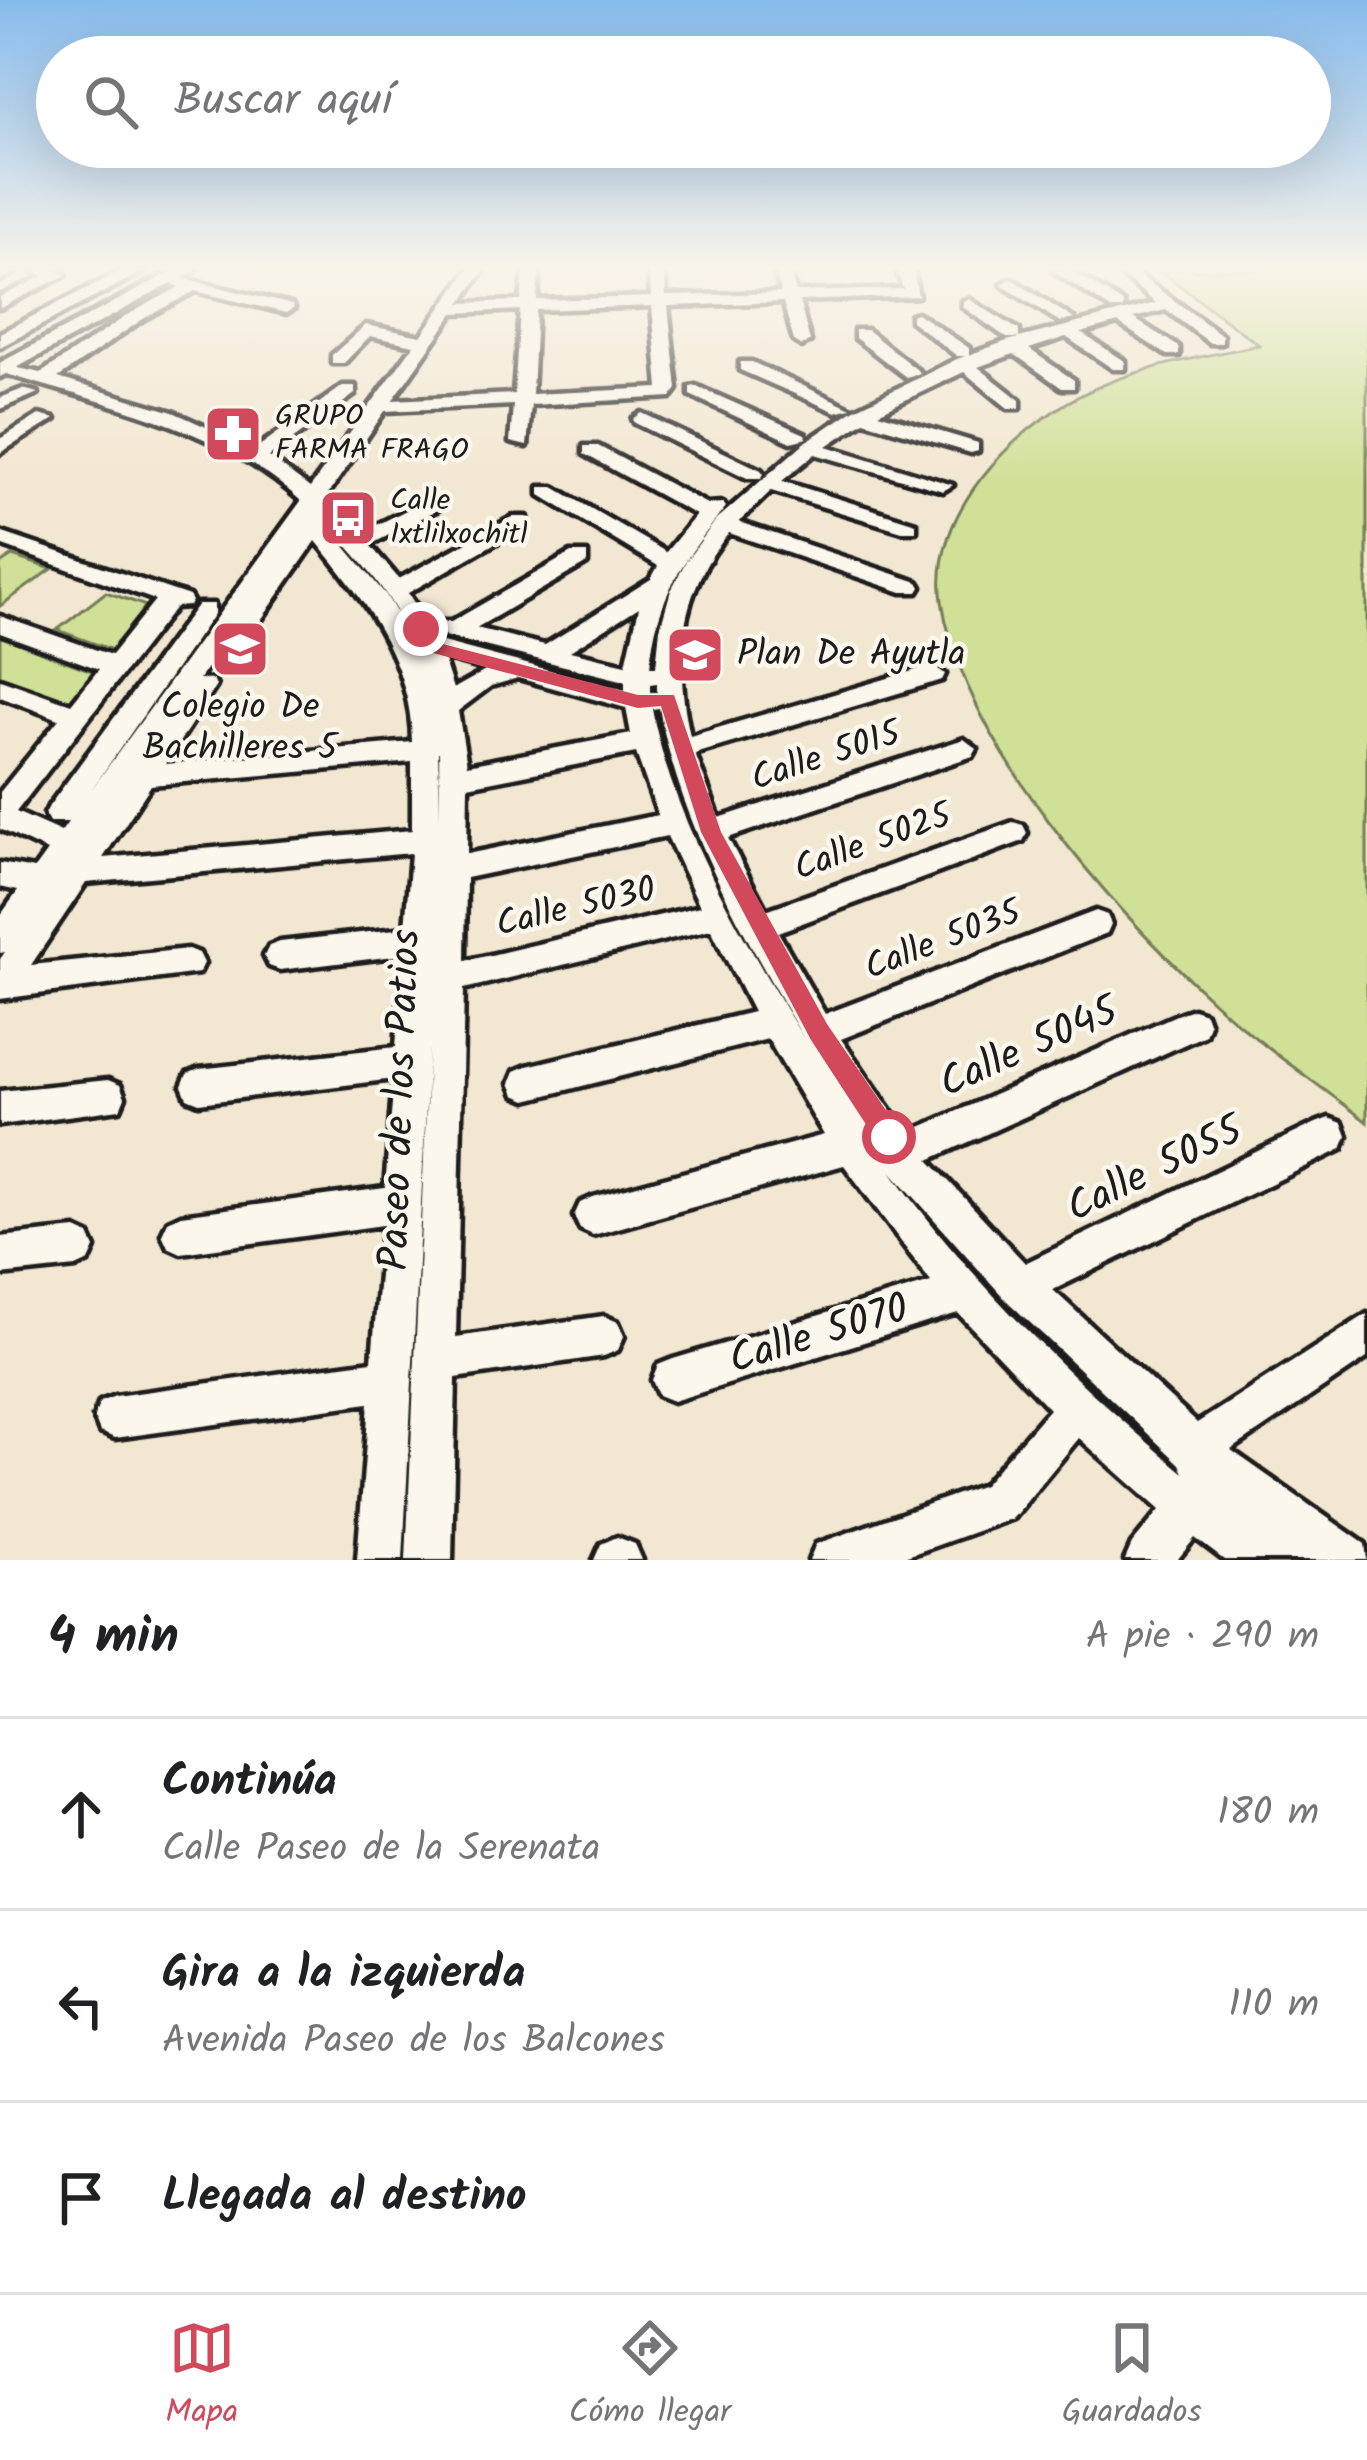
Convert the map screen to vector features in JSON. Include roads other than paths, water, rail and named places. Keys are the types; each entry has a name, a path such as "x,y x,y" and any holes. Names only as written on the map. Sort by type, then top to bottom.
{"main road":[{"path":"2,380 57,343"}],"street":[{"path":"34,383 98,343"},
{"path":"338,359 354,343"},
{"path":"59,814 313,513 425,343"},
{"path":"520,442 525,343"},
{"path":"380,406 658,396 668,389 663,343"},
{"path":"872,343 912,374"},
{"path":"946,343 1014,404"},
{"path":"549,653 664,574 761,478 851,411 912,374 1005,343"},
{"path":"1016,343 1068,384"},
{"path":"1090,343 1119,365"},
{"path":"1162,343 1173,351"},
{"path":"851,411 963,358"},
{"path":"746,366 851,411 971,447"},
{"path":"2,380 34,383 202,431 256,457 313,513 378,601 421,639 518,670 652,688"},
{"path":"34,383 189,440 313,513 356,543 398,589 421,639"},
{"path":"256,457 349,390"},
{"path":"695,391 804,443 943,485"},
{"path":"0,447 46,419"},
{"path":"642,419 761,478 909,526"},
{"path":"591,450 716,518 910,587"},
{"path":"547,491 664,574"},
{"path":"356,543 437,502"},
{"path":"716,518 681,592 652,688 647,741 674,823 718,914 849,1146 964,1291 1078,1407 1229,1538"},
{"path":"398,589 520,521"},
{"path":"0,538 170,597 223,624"},
{"path":"421,639 579,558"},
{"path":"664,574 644,622 652,688 681,748 711,832 758,926 819,1032 901,1154 1020,1286 1195,1449 1346,1560"},
{"path":"170,597 0,814 71,859 425,840"},
{"path":"0,624 115,666"},
{"path":"0,940 41,883 71,859 140,776 223,624"},
{"path":"0,984 71,859 223,624"},
{"path":"421,639 549,653 652,688"},
{"name":"Paseo de los Patios","path":"421,639 448,706 455,778 452,978 429,1560"},
{"name":"Paseo de los Patios","path":"380,1560 425,840 421,639"},
{"path":"448,706 471,686 518,670"},
{"path":"681,748 933,674"},
{"path":"0,688 77,716"},
{"path":"455,778 647,741"},
{"name":"Calle 5015","path":"711,832 964,749"},
{"path":"140,776 426,752"},
{"path":"455,868 674,823"},
{"name":"Calle 5025","path":"758,926 1013,833"},
{"path":"0,875 41,883"},
{"name":"Calle 5030","path":"452,978 718,914"},
{"name":"Calle 5035","path":"819,1032 1096,924"},
{"path":"280,956 420,940"},
{"path":"0,984 188,963"},
{"path":"527,1083 775,1022"},
{"name":"Calle 5045","path":"901,1154 1193,1024"},
{"path":"199,1086 411,1061"},
{"path":"0,1108 107,1097"},
{"name":"Calle 5055","path":"1020,1286 1329,1136"},
{"path":"593,1216 849,1146"},
{"path":"181,1234 403,1204"},
{"path":"0,1256 76,1248"},
{"name":"Calle 5070","path":"673,1380 964,1291"},
{"path":"1195,1449 1367,1334"},
{"path":"437,1360 604,1336"},
{"path":"116,1417 391,1379"},
{"path":"832,1560 997,1502 1078,1407"},
{"path":"1195,1449 1229,1538"},
{"path":"1148,1560 1229,1538 1346,1560"}],"tram line":[{"path":"0,361 34,343"}],"place":[{"name":"GRUPO FARMA FRAGO","path":"233,434"},
{"name":"Calle Ixtlilxochitl","path":"348,518"},
{"name":"Colegio De Bachilleres 5","path":"240,649"},
{"name":"Plan De Ayutla","path":"695,655"}]}
